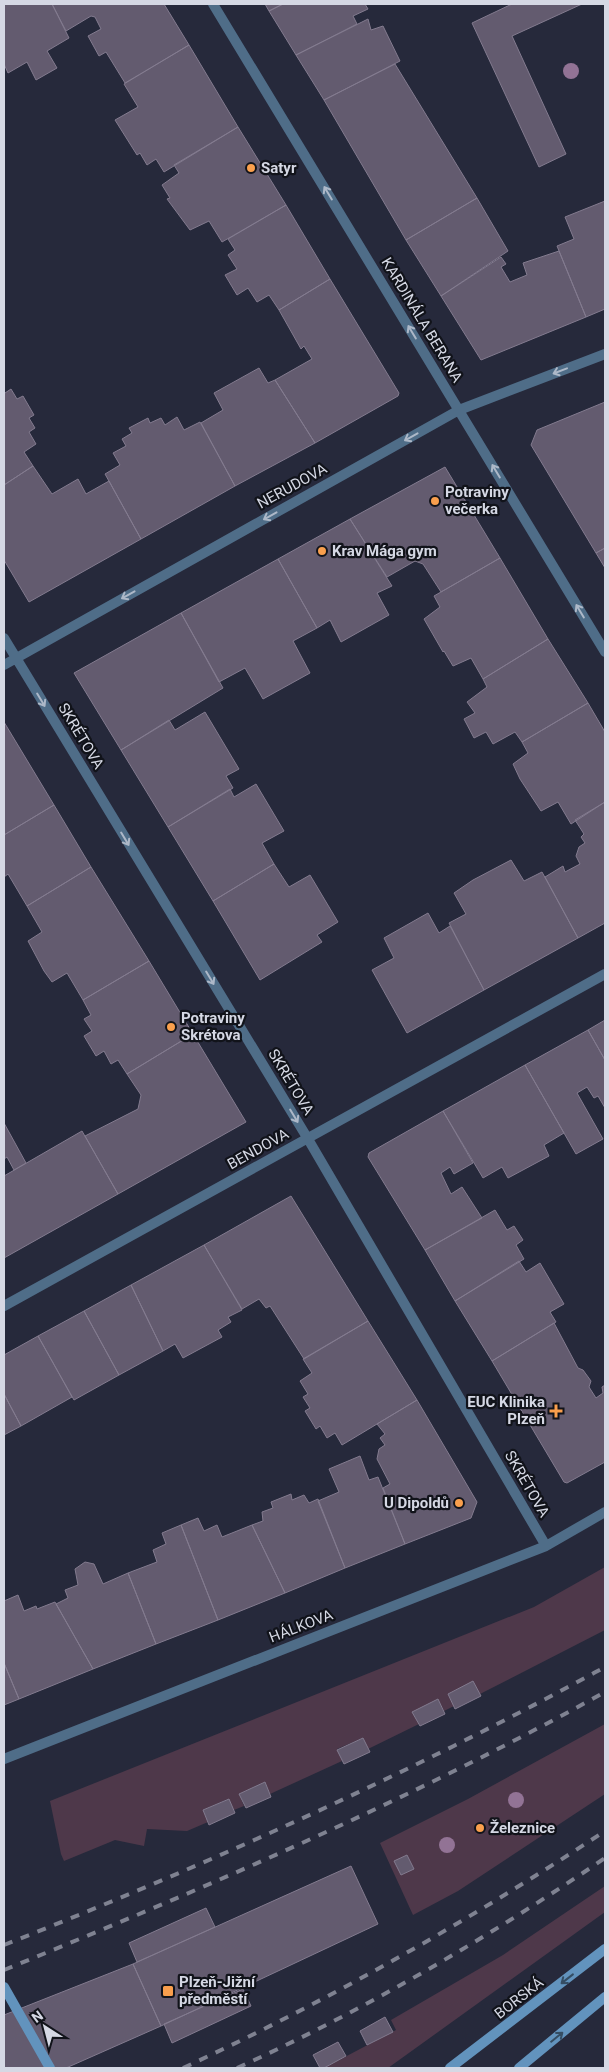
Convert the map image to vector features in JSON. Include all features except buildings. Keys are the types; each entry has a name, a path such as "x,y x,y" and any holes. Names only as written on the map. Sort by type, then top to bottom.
{"street":[{"name":"KARDINÁLA BERANA","path":"213,4 605,652"},
{"name":"NERUDOVA","path":"4,664 459,410 605,354"},
{"name":"SKRÉTOVA","path":"4,638 308,1139 546,1546"},
{"name":"BENDOVA","path":"4,1306 605,974"},
{"name":"HÁLKOVA","path":"4,1759 546,1546 605,1512"},
{"name":"BORSKÁ","path":"450,2068 605,1949"},
{"path":"4,1988 50,2068"},
{"path":"519,2068 605,1997"}],"shaded area":[{"path":"605,1567 605,1630 480,1694 473,1682 448,1694 454,1706 444,1711 438,1699 413,1712 419,1724 368,1749 363,1738 337,1749 342,1761 270,1794 265,1782 239,1794 244,1806 234,1810 228,1799 203,1810 208,1822 187,1831 147,1829 144,1846 115,1840 64,1861 50,1801 534,1607"},
{"path":"605,1724 605,1794 458,1891 413,1915 380,1843 468,1799"},
{"path":"605,1886 605,1912 388,2068 324,2068 396,2030 391,2020 503,1955"}],"railway":[{"path":"4,1945 157,1882 309,1815 458,1744 605,1667"},
{"path":"4,1970 157,1907 309,1840 458,1769 605,1692"},
{"path":"183,2068 346,1987 503,1896 605,1831"},
{"path":"237,2068 332,2022 426,1971 517,1916 605,1858"}],"place":[{"name":"Satyr","path":"251,168"},
{"name":"Potraviny večerka","path":"435,501"},
{"name":"Krav Mága gym","path":"322,551"},
{"name":"Potraviny Skrétova","path":"171,1027"},
{"name":"EUC Klinika Plzeň","path":"556,1411"},
{"name":"U Dipoldů","path":"459,1503"},
{"name":"Železnice","path":"480,1828"},
{"name":"Plzeň-Jižní předměstí","path":"168,1991"}]}
